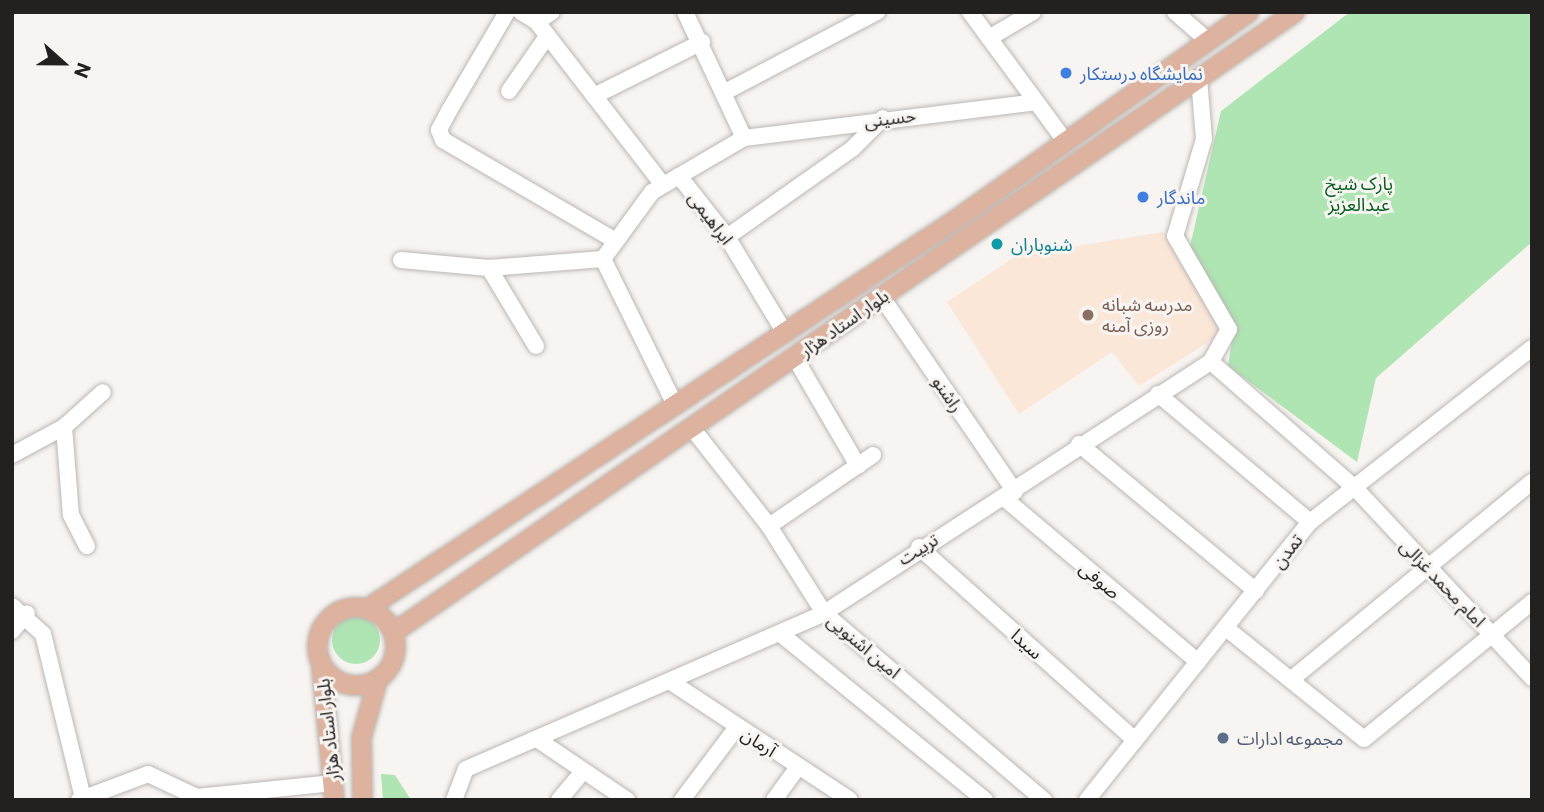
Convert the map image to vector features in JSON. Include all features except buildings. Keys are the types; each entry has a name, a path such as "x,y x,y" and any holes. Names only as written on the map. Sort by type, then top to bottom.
{"main road":[{"name":"بلوار استاد هژار","path":"366,608 785,333 1248,12"},
{"name":"بلوار استاد هژار","path":"393,632 795,358 1294,12"},
{"path":"1207,40 1222,62"},
{"path":"675,405 692,428"},
{"path":"349,607 366,608 393,632 393,661 377,680 343,684 320,661 317,638 328,618 349,607"},
{"name":"بلوار استاد هژار","path":"320,661 334,792"},
{"name":"بلوار استاد هژار","path":"362,800 360,737 377,680"}],"street":[{"path":"507,12 444,119 443,140 614,240"},
{"path":"521,12 537,22 546,38 662,184"},
{"path":"537,22 552,12"},
{"path":"685,12 727,91 744,138"},
{"path":"727,91 877,12"},
{"path":"970,12 1065,141"},
{"path":"989,38 1032,12"},
{"path":"1175,12 1207,40"},
{"path":"509,91 546,38"},
{"path":"594,96 702,42"},
{"path":"1199,78 1204,139 1175,236 1229,329 1211,362 1355,488"},
{"name":"حسینی","path":"744,138 883,118 1036,102"},
{"path":"727,237 853,148 883,118"},
{"name":"ابراهیمی","path":"744,138 679,176 727,237 785,333"},
{"path":"603,259 614,240 662,184 679,176"},
{"path":"401,260 489,268 603,259"},
{"path":"603,259 675,405"},
{"path":"489,268 536,346"},
{"name":"راشنو","path":"881,296 1009,495"},
{"name":"تمدن","path":"1087,800 1310,522 1532,348"},
{"path":"795,358 858,466"},
{"name":"تربیت","path":"454,800 466,769 782,635 824,613 919,547 1009,495 1079,444 1211,362"},
{"path":"12,455 64,427 103,392"},
{"path":"1158,394 1310,522"},
{"path":"64,427 71,515 87,546"},
{"name":"امین اشنویی","path":"692,428 769,526 824,613 1044,800"},
{"path":"1079,444 1256,591"},
{"path":"769,526 873,455"},
{"path":"1293,678 1424,566 1532,482"},
{"name":"امام محمد غزالی","path":"1355,488 1424,566 1493,634 1532,678"},
{"name":"صوفی","path":"1009,495 1198,662"},
{"name":"سیدا","path":"919,547 1135,740"},
{"path":"1226,628 1293,678 1364,739 1532,602"},
{"path":"12,631 19,609 43,634 81,799 148,774 197,799 334,792"},
{"path":"782,635 985,800"},
{"name":"آرمان","path":"671,682 849,800"},
{"path":"682,800 737,727"},
{"path":"537,739 626,800"},
{"path":"774,800 798,767"},
{"path":"559,800 583,771"}],"shaded area":[{"name":"مدرسه شبانه روزی آمنه","path":"1163,232 1229,329 1139,386 1112,352 1019,414 947,302 1016,256"}],"green space":[{"name":"پارک شیخ عبدالعزیز","path":"1350,12 1532,12 1532,242 1376,378 1357,462 1228,366 1234,325 1188,255 1221,111"},
{"path":"356,616 373,623 380,640 373,657 356,664 339,657 332,640 339,623"},
{"path":"381,774 395,775 411,800 383,800"}],"place":[{"name":"نمایشگاه درستکار","path":"1066,73"},
{"name":"ماندگار","path":"1143,197"},
{"name":"شنوباران","path":"997,244"},
{"name":"مدرسه شبانه روزی آمنه","path":"1088,315"},
{"name":"مجموعه ادارات","path":"1223,738"}]}
